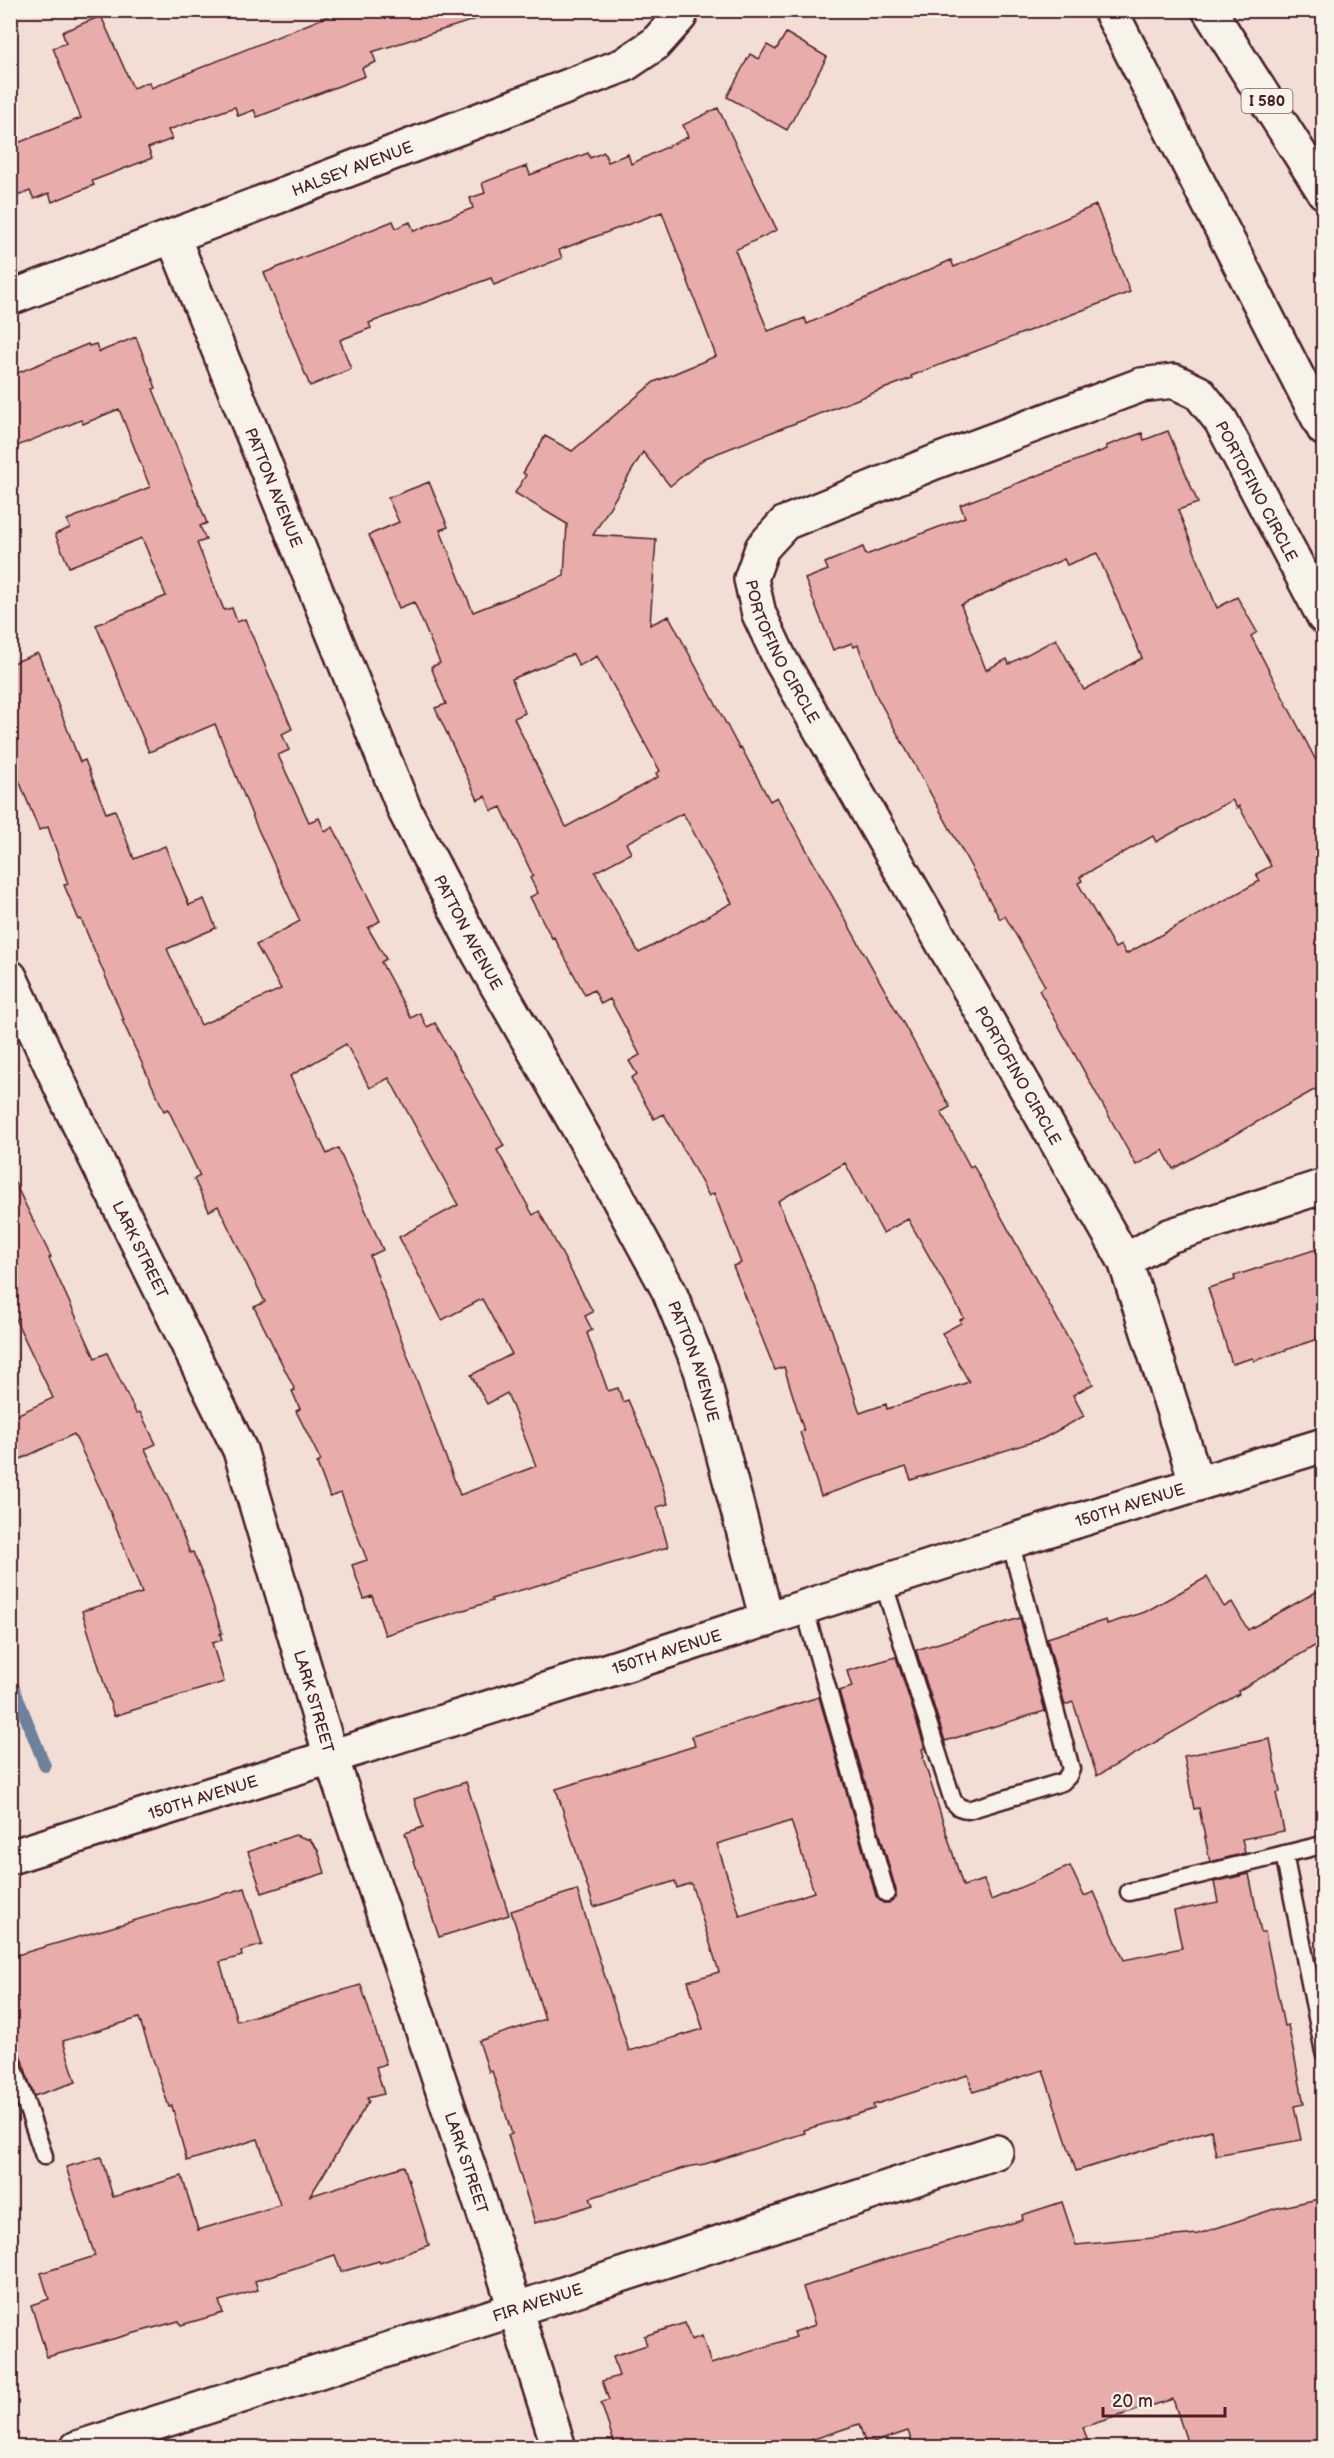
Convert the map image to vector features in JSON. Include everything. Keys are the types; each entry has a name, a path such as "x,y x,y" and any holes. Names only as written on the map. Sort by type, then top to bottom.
{"main road":[{"path":"1110,10 1323,429"},
{"name":"I 580","path":"1209,10 1323,192"},
{"name":"HALSEY AVENUE","path":"10,298 624,65 655,44 681,13"},
{"name":"PATTON AVENUE","path":"173,237 405,811 478,952 669,1291 701,1370 767,1620"},
{"name":"PORTOFINO CIRCLE","path":"1197,1484 1125,1261 780,659 759,614 751,579 762,548 785,523 935,462 1141,384 1174,381 1198,393 1221,421 1323,616"},
{"name":"LARK STREET","path":"10,977 69,1104 240,1450 332,1757 516,2309 559,2448"},
{"path":"1125,1261 1169,1236 1323,1186"},
{"name":"150TH AVENUE","path":"10,1857 767,1620 1010,1541 1323,1445"},
{"name":"FIR AVENUE","path":"77,2448 516,2309 996,2152"}],"lane":[{"path":"883,1582 954,1801 959,1807 968,1810 1062,1782 1071,1769 1010,1541"},
{"path":"804,1607 886,1893"},
{"path":"1129,1892 1322,1845"},
{"path":"1284,1854 1323,2052"},
{"path":"10,2057 44,2156"}],"building":[{"path":"343,10 479,10 480,18 372,52 376,62 362,68 365,76 257,117 254,110 238,116 235,107 168,130 172,139 148,148 152,158 92,181 94,185 52,202 49,193 34,199 30,191 10,199 10,146 81,118 53,48 66,43 62,32 101,16 133,88 149,82 151,88"},
{"path":"786,33 827,57 787,130 727,97 750,54 759,59 767,45 776,50"},
{"path":"718,108 777,230 735,250 768,331 805,318 807,324 951,260 954,267 1096,205 1130,292 705,458 670,486 643,452 593,535 656,539 650,625 669,616 739,748 741,747 770,801 777,797 950,1107 941,1112 970,1167 973,1165 1093,1384 1073,1395 1084,1416 1042,1439 911,1480 906,1467 821,1496 800,1432 804,1431 784,1367 775,1370 733,1266 741,1263 714,1193 709,1196 664,1114 654,1119 631,1078 637,1074 629,1061 640,1055 610,999 601,1004 594,990 585,995 554,937 552,938 530,897 538,893 530,878 533,876 501,807 492,811 485,796 478,800 435,708 446,704 431,667 440,663 414,602 399,608 369,535 399,522 388,498 429,482 448,527 440,530 473,612 564,576 567,524 515,493 526,475 523,473 545,436 572,451 654,382 716,356 662,212 559,250 562,258 494,285 491,278 369,323 371,328 340,340 351,369 310,386 264,273 393,221 396,228 410,222 414,231 473,208 470,198 485,193 482,183 527,166 530,175 588,153 590,158 604,152 608,162 628,154 631,164 688,137 683,125","holes":["573,654 579,666 597,656 660,771 656,773 658,777 566,827 514,718 525,713 512,679","683,813 732,903 639,953 595,872 631,853 626,843","845,1163 883,1233 908,1219 964,1318 960,1320 961,1323 942,1333 969,1382 887,1409 886,1404 860,1413 827,1316 778,1201"]},
{"path":"136,337 156,388 153,389 207,523 200,526 206,540 197,543 224,610 232,608 237,622 245,619 292,729 282,734 289,750 278,755 309,822 319,818 325,832 333,827 380,921 368,928 386,959 381,962 411,1018 420,1013 427,1027 435,1023 504,1146 497,1150 533,1215 539,1211 593,1312 585,1316 592,1330 587,1333 608,1391 618,1388 623,1402 628,1400 657,1467 668,1504 657,1507 668,1547 491,1599 492,1601 385,1635 372,1596 364,1599 352,1565 367,1560 341,1493 330,1497 317,1463 321,1461 296,1411 300,1409 292,1391 295,1390 254,1307 265,1302 218,1206 209,1211 194,1179 200,1176 168,1109 164,1111 64,885 68,884 48,827 39,830 10,758 10,664 38,653 80,762 85,760 106,813 115,810 134,859 165,846 189,905 204,899 216,928 167,949 201,1025 281,989 256,945 300,921 256,825 215,724 149,752 96,625 166,596 142,538 69,567 55,534 70,528 67,520 150,487 119,409 83,424 81,420 10,449 10,376 88,344 89,346 96,344 99,352","holes":["346,1044 370,1088 389,1078 458,1205 399,1237 442,1320 482,1299 512,1354 471,1375 487,1404 507,1393 536,1466 460,1495 370,1256 383,1250 338,1148 327,1154 290,1076"]},
{"path":"1168,431 1198,503 1178,510 1217,608 1237,597 1257,632 1251,636 1323,774 1323,1085 1173,1169 1163,1150 1136,1165 1039,990 1045,986 1005,916 1000,919 876,695 858,645 854,647 852,643 833,650 805,579 828,570 825,563 863,547 866,555 965,517 960,505 1107,449 1106,446 1142,433 1144,440","holes":["1097,553 1142,658 1084,690 1056,639 1009,664 1007,659 986,670 961,605 1064,559 1067,565","1232,800 1237,808 1239,806 1271,866 1256,874 1260,881 1126,954 1121,945 1115,948 1078,883 1082,881 1080,877 1153,836 1156,842"]},
{"path":"10,1173 51,1257 49,1258 95,1358 107,1353 136,1413 140,1412 156,1444 145,1449 170,1502 190,1553 193,1552 222,1633 220,1634 222,1640 212,1643 224,1682 114,1716 82,1611 142,1593 105,1499 74,1434 10,1464 10,1418 53,1398 10,1308"},
{"path":"1323,1247 1323,1337 1254,1361 1253,1358 1232,1364 1208,1288 1235,1280 1234,1276"},
{"path":"1207,1577 1224,1607 1232,1602 1248,1630 1323,1588 1323,1641 1238,1691 1239,1694 1097,1776 1073,1702 1065,1705 1047,1638 1106,1620 1107,1624 1145,1612"},
{"path":"1020,1618 1045,1711 945,1741 916,1650"},
{"path":"896,1657 925,1748 922,1749 923,1758 963,1886 984,1880 991,1900 1070,1866 1084,1896 1094,1892 1124,1960 1182,1948 1174,1911 1218,1902 1214,1882 1249,1874 1261,1932 1265,1932 1284,2026 1288,2025 1304,2104 1294,2106 1301,2140 1216,2155 1211,2130 1076,2171 1043,2070 973,2092 968,2075 873,2105 874,2109 804,2130 805,2133 590,2198 593,2205 535,2223 508,2135 512,2134 492,2071 489,2072 479,2041 545,2019 511,1911 577,1890 629,2051 703,2029 688,1981 719,1972 691,1883 677,1888 675,1881 594,1907 556,1789 695,1746 692,1736 819,1697 876,1896 883,1903 889,1903 896,1896 896,1890 839,1691 852,1687 847,1671","holes":["791,1821 814,1892 740,1916 717,1844"]},
{"path":"1270,1739 1280,1792 1276,1793 1284,1831 1242,1839 1245,1853 1210,1862 1199,1808 1194,1809 1184,1756"},
{"path":"466,1782 509,1915 439,1937 405,1833 423,1827 414,1799"},
{"path":"295,1835 310,1840 318,1850 325,1873 262,1893 248,1852"},
{"path":"245,1888 262,1945 241,1951 242,1956 220,1962 237,2021 361,1985 386,2064 376,2067 384,2094 367,2098 369,2101 310,2196 404,2166 429,2245 380,2263 379,2261 341,2272 335,2255 255,2281 258,2290 219,2301 223,2313 181,2325 179,2321 47,2357 31,2305 49,2299 41,2273 95,2256 66,2167 101,2157 113,2197 182,2176 198,2230 280,2205 258,2139 187,2161 172,2106 169,2107 139,2018 63,2041 76,2082 34,2096 20,2054 16,2049 10,2047 10,1957"},
{"path":"1323,2198 1323,2448 1189,2448 1173,2399 1083,2427 1090,2448 914,2448 908,2431 866,2445 859,2424 787,2448 616,2448 601,2403 609,2400 602,2381 619,2376 613,2356 647,2345 644,2336 685,2323 691,2340 702,2336 711,2364 796,2337 794,2332 815,2325 803,2287 903,2254 1023,2220 1022,2215 1062,2202 1076,2245 1198,2234 1277,2208"}],"waterway":[{"path":"10,1678 45,1766"}]}
